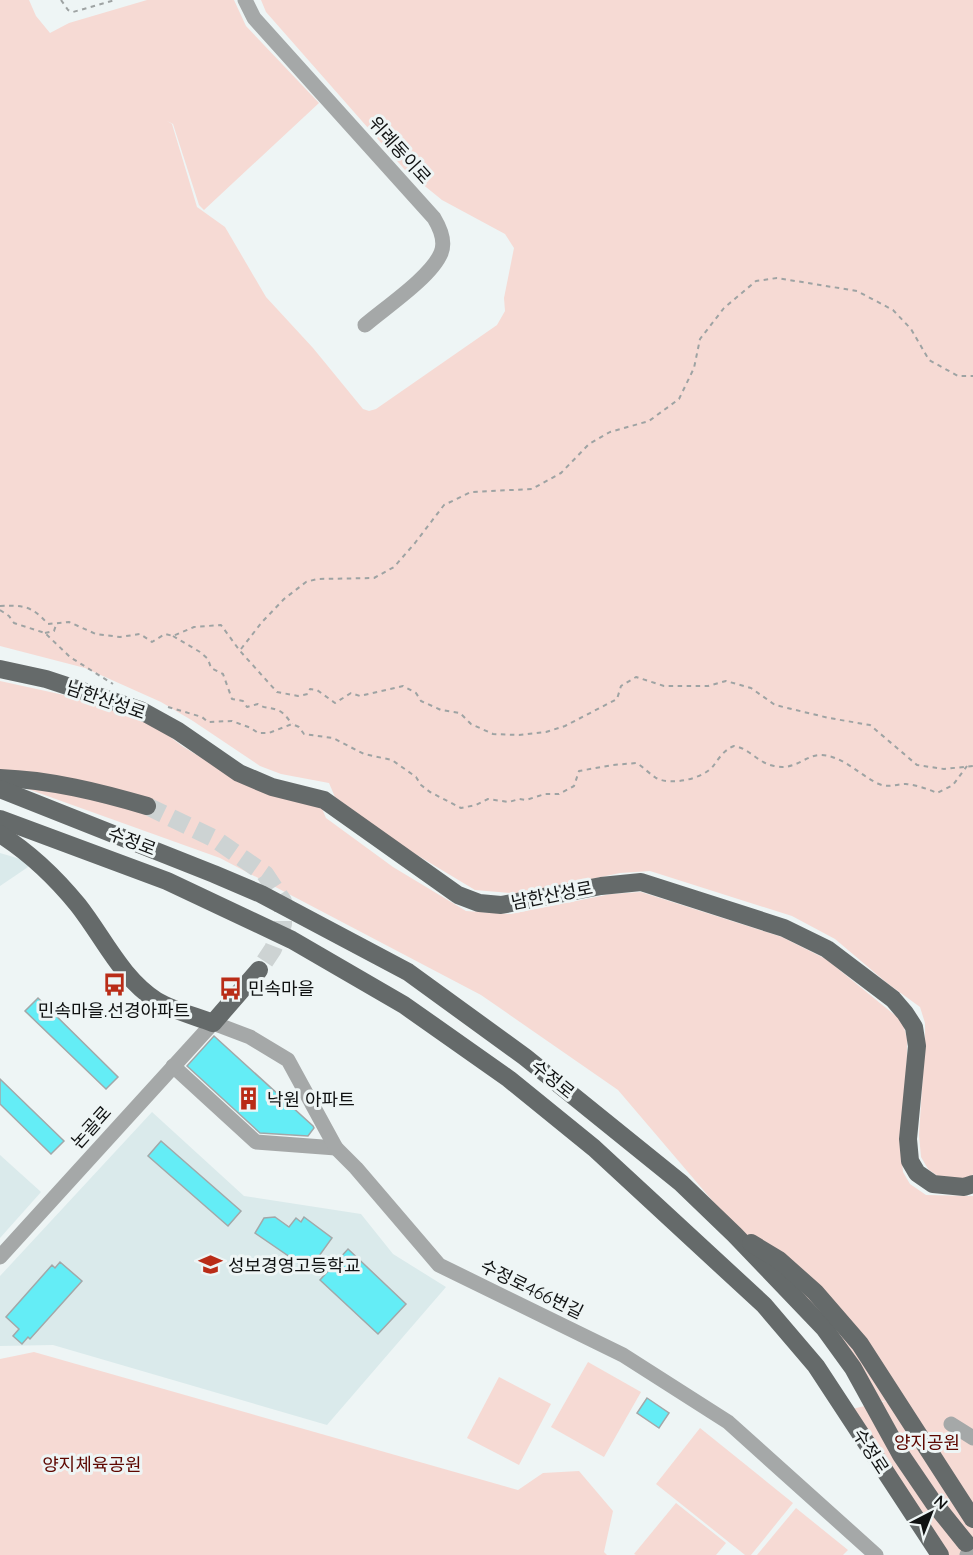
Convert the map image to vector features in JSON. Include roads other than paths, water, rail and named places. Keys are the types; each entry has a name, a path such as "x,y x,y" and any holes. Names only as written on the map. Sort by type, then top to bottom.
{"main road":[{"name":"남한산성로","path":"0,669 46,679 141,710 178,731 239,773 272,787 324,800 458,895 479,903 501,905 601,886 641,882 784,928 827,949 893,999 905,1012 914,1028 917,1046 908,1139 910,1161 917,1173 933,1184 964,1187 973,1184"},
{"path":"0,778 28,779 87,789 147,806"},
{"name":"수정로","path":"0,789 260,894 408,972 543,1071 681,1183 728,1228 824,1328 853,1368 901,1455 969,1550"},
{"name":"수정로","path":"0,819 167,881 292,940 404,1005 509,1078 594,1148 764,1305 816,1366 940,1555"},
{"path":"0,834 20,846 41,865 78,906 114,958 141,989 157,1001 213,1023 259,970"},
{"path":"728,1228 779,1260 815,1292 860,1344 973,1519"}],"street":[{"name":"위례동이로","path":"245,0 254,18 434,218 442,232 442,251 431,270 365,325"},
{"name":"논골로","path":"0,1257 213,1023"},
{"name":"수정로466번길","path":"213,1023 250,1037 288,1060 336,1148 439,1265 623,1355 728,1422 876,1555"},
{"path":"173,1066 256,1142 336,1148"},
{"path":"951,1424 973,1438"}],"tunnel":[{"path":"147,806 215,839 265,874 283,901 283,924 273,949 259,970"}],"place":[{"name":"민속마을.선경아파트","path":"114,984"},
{"name":"민속마을","path":"230,988"},
{"name":"낙원 아파트","path":"249,1099"},
{"name":"성보경영고등학교","path":"210,1265"}],"park label":[{"name":"양지공원","path":"927,1442"},
{"name":"양지체육공원","path":"92,1464"}]}
